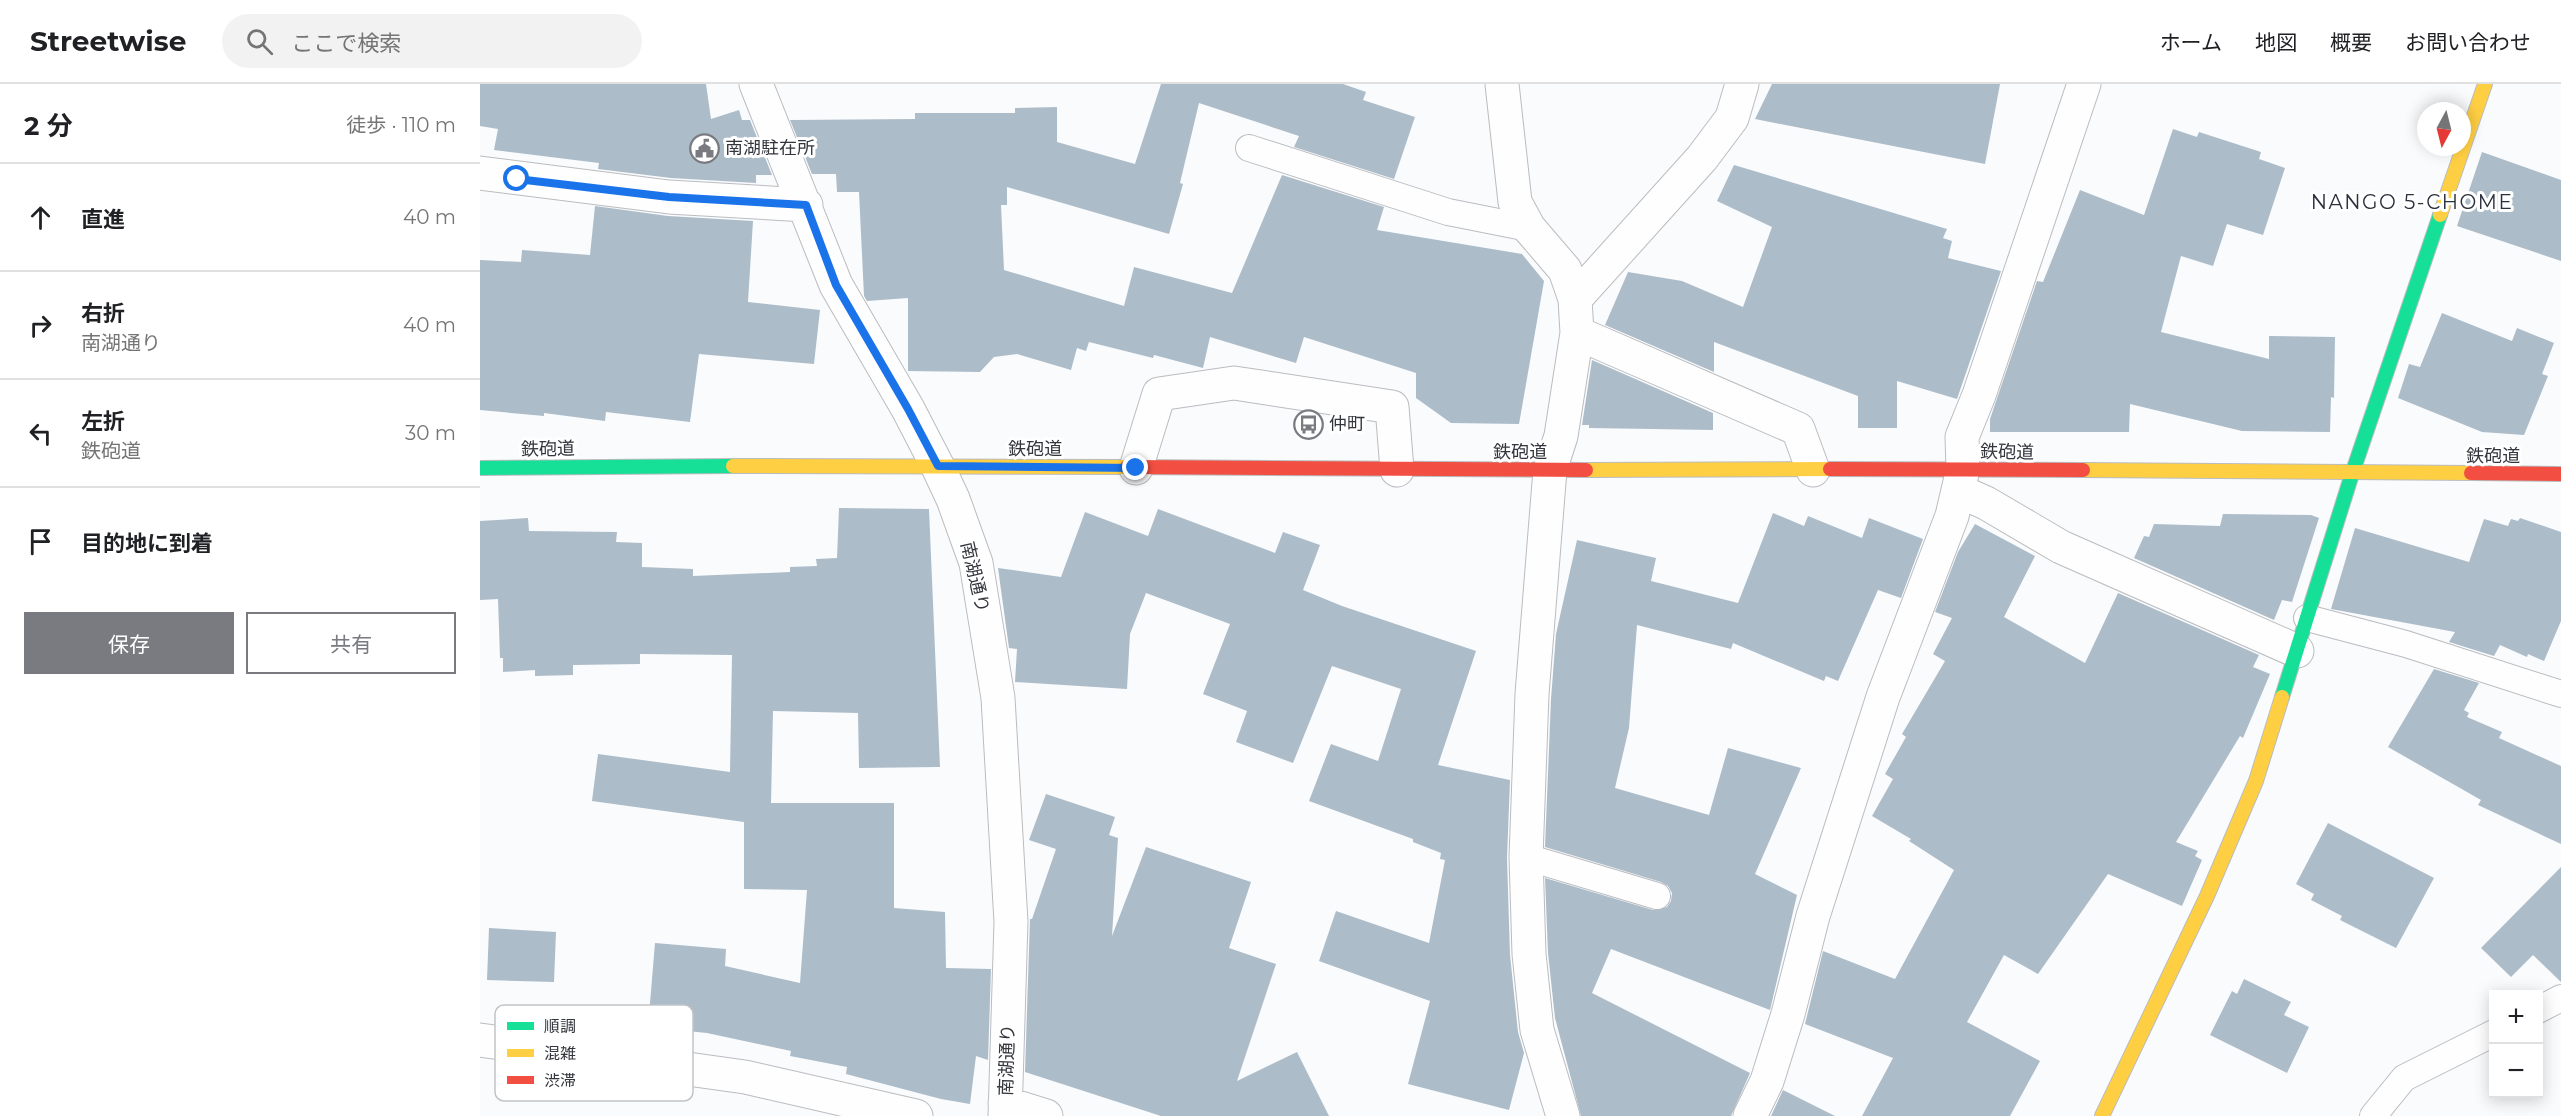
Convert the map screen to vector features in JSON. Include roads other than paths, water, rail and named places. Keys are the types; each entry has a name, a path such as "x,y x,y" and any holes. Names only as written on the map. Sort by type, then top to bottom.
{"street":[{"name":"南湖通り","path":"756,84 836,285 908,409 938,466 953,499 976,563 998,698 1011,922 1005,1109"},
{"path":"1502,84 1515,202 1529,228 1565,270 1575,299 1577,333 1561,436 1550,470 1532,694 1526,857 1529,954 1538,1030 1563,1116"},
{"path":"1575,299 1702,158 1731,118 1742,84"},
{"path":"1750,1116 1771,1070 1813,916 1883,698 1952,516 1961,480 1962,437 1979,395 2084,84"},
{"path":"2102,1116 2207,896 2252,792 2352,474 2485,84"},
{"path":"480,173 669,197 806,205"},
{"path":"1577,333 1798,429 1813,470"},
{"path":"1136,468 1159,394 1234,383 1392,407 1397,470"},
{"name":"鉄砲道","path":"480,468 938,466 1397,470 1813,470 1961,480 2352,474 2561,474"},
{"path":"1961,480 1986,503 2061,547 2297,651"},
{"path":"480,1040 495,1042"},
{"path":"693,1070 745,1077 916,1116"},
{"path":"1005,1109 1046,1116"}],"lane":[{"path":"1249,148 1448,212 1529,228"},
{"path":"2307,618 2406,644 2561,694"},
{"path":"1526,857 1657,896"},
{"path":"2543,1007 2561,998"},
{"path":"2373,1116 2404,1078 2489,1035"}],"place":[{"name":"南湖駐在所","path":"704,148"},
{"name":"仲町","path":"1308,424"}],"district":[{"name":"NANGO 5-CHOME","path":"2412,202"}]}
